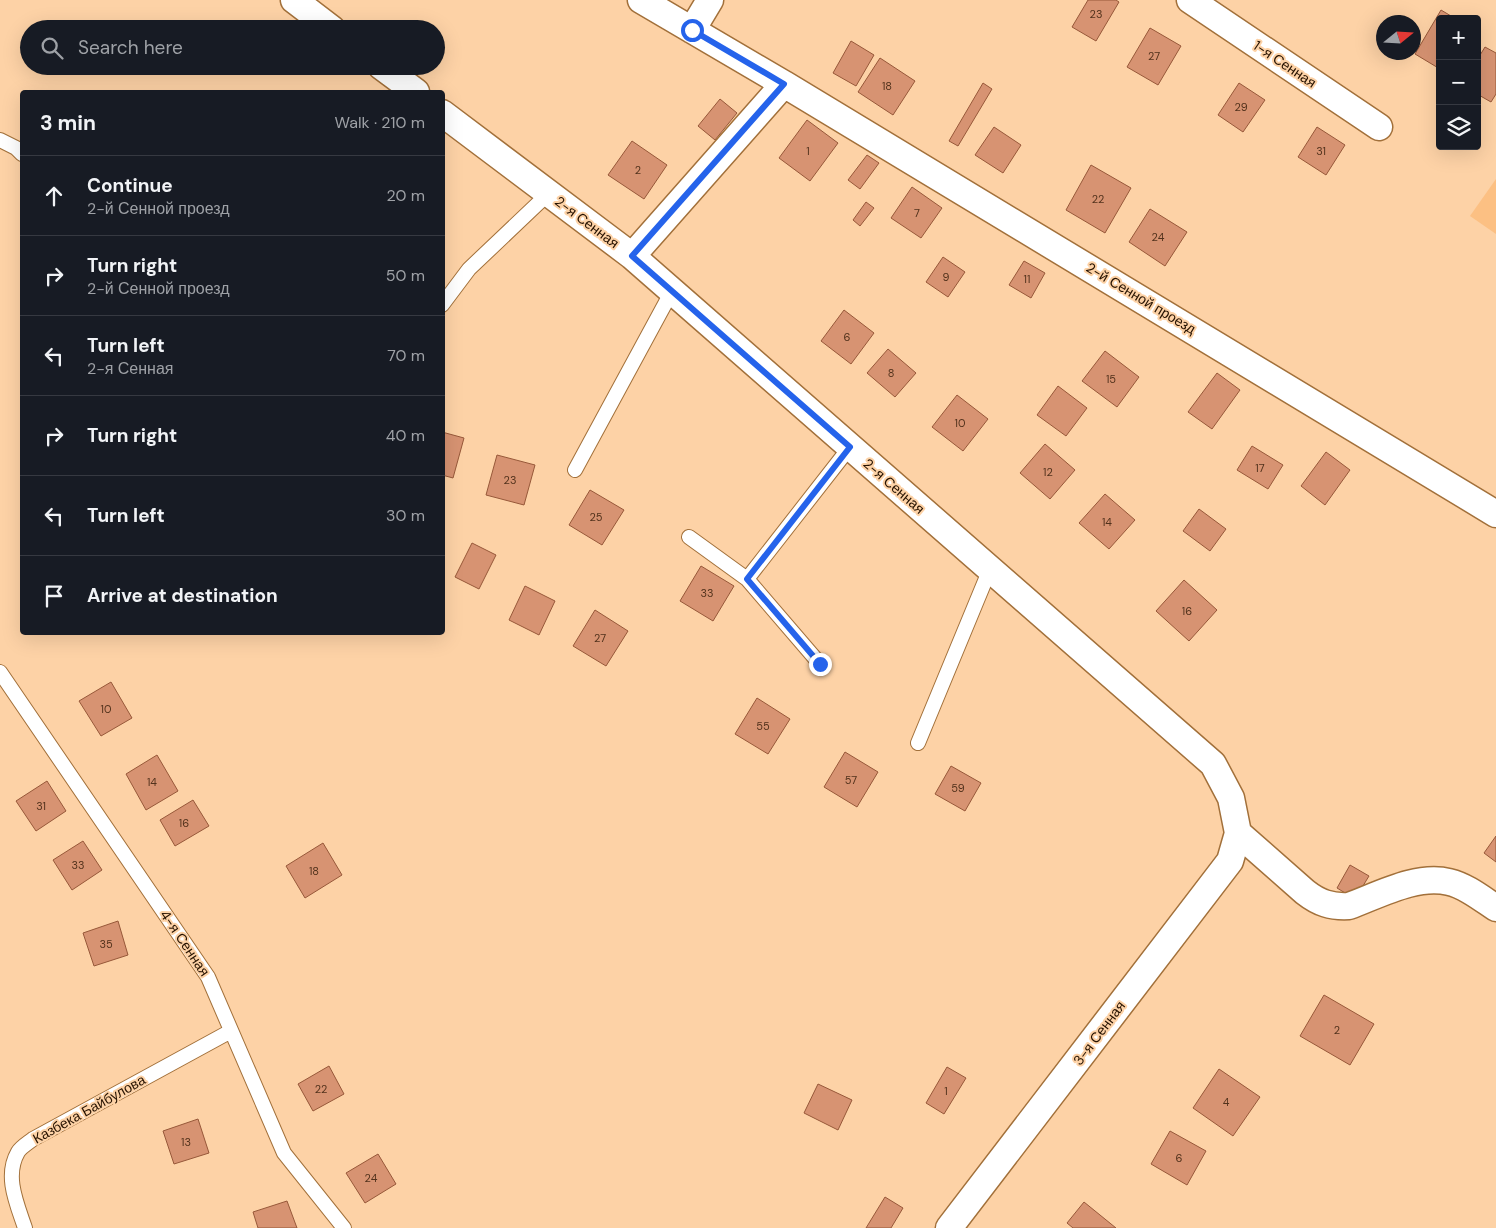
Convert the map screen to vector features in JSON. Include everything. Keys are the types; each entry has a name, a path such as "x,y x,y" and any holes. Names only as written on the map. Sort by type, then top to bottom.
{"street":[{"path":"294,0 320,20"},
{"name":"2-й Сенной проезд","path":"641,0 784,84 1496,514"},
{"path":"692,30 710,0"},
{"name":"1-я Сенная","path":"1190,0 1379,127"},
{"path":"394,75 413,90"},
{"path":"632,256 784,84"},
{"name":"2-я Сенная","path":"445,114 632,256 1214,764 1230,798 1238,833"},
{"path":"1238,833 1305,892 1315,900 1325,904 1337,907 1349,906 1422,880 1436,880 1450,882 1464,888 1496,908"},
{"name":"3-я Сенная","path":"949,1228 1230,861 1238,833"}],"lane":[{"path":"0,140 20,152"},
{"path":"445,300 469,269 549,194"},
{"path":"575,470 672,291"},
{"path":"747,579 850,447"},
{"path":"689,537 747,579 820,664"},
{"path":"918,743 990,569"},
{"name":"4-я Сенная","path":"0,672 208,977 284,1152 344,1228"},
{"name":"Казбека Байбулова","path":"24,1228 12,1181 12,1167 19,1150 33,1139 231,1031"}],"shaded area":[{"path":"1496,179 1496,234 1470,216"}],"building":[{"path":"1088,0 1116,0 1119,2 1096,41 1072,27"},
{"path":"1441,10 1449,15 1438,15"},
{"path":"1436,18 1436,67 1421,58 1421,44"},
{"path":"1150,28 1181,46 1158,85 1127,67"},
{"path":"851,41 874,55 856,86 833,73"},
{"path":"1485,47 1496,53 1496,94 1491,102 1481,96 1481,54"},
{"path":"880,58 915,81 893,115 858,92"},
{"path":"983,83 992,89 958,146 949,141"},
{"path":"1239,83 1265,100 1243,132 1218,115"},
{"path":"720,99 737,113 715,140 698,126"},
{"path":"807,120 838,143 810,181 779,158"},
{"path":"994,127 1021,145 1003,173 975,155"},
{"path":"1317,127 1345,145 1326,175 1298,157"},
{"path":"632,141 667,165 644,199 608,175"},
{"path":"867,155 879,163 860,189 848,180"},
{"path":"1091,165 1131,188 1105,233 1066,210"},
{"path":"912,187 942,208 921,238 891,218"},
{"path":"866,202 874,208 860,226 853,220"},
{"path":"1150,209 1187,232 1165,266 1129,242"},
{"path":"943,257 965,272 948,297 926,282"},
{"path":"1024,261 1045,273 1031,298 1009,285"},
{"path":"844,310 874,333 851,364 821,341"},
{"path":"888,349 916,373 895,397 867,373"},
{"path":"1105,351 1139,377 1117,407 1082,381"},
{"path":"1217,373 1240,390 1212,429 1188,412"},
{"path":"1058,386 1087,408 1066,436 1037,415"},
{"path":"957,395 988,419 963,451 932,427"},
{"path":"445,433 464,438 453,478 445,476"},
{"path":"1045,444 1075,470 1050,499 1020,473"},
{"path":"1252,446 1283,465 1268,489 1237,470"},
{"path":"1326,452 1350,470 1325,505 1301,486"},
{"path":"497,455 535,465 524,505 486,495"},
{"path":"590,490 624,510 602,545 569,525"},
{"path":"1105,494 1135,520 1109,549 1079,523"},
{"path":"1199,509 1226,529 1210,551 1183,531"},
{"path":"472,543 496,555 479,589 455,577"},
{"path":"701,566 734,586 713,621 680,601"},
{"path":"1184,580 1217,610 1189,641 1156,611"},
{"path":"525,586 555,601 539,635 509,620"},
{"path":"595,610 628,631 606,666 573,646"},
{"path":"111,682 132,718 101,736 79,701"},
{"path":"757,698 790,719 768,754 735,734"},
{"path":"845,752 878,772 857,807 824,787"},
{"path":"157,755 178,791 146,810 126,774"},
{"path":"951,766 981,783 965,811 935,794"},
{"path":"47,781 66,811 36,831 16,801"},
{"path":"193,800 209,826 175,846 160,820"},
{"path":"1496,836 1496,862 1484,853"},
{"path":"83,841 102,870 72,890 53,860"},
{"path":"323,843 342,875 305,898 286,866"},
{"path":"1350,865 1369,876 1355,899 1337,888"},
{"path":"118,921 128,955 94,966 83,933"},
{"path":"1324,995 1374,1024 1350,1065 1300,1036"},
{"path":"329,1066 344,1094 313,1111 298,1084"},
{"path":"947,1067 966,1078 944,1114 926,1103"},
{"path":"1219,1069 1260,1097 1233,1136 1193,1108"},
{"path":"818,1084 852,1100 838,1130 804,1113"},
{"path":"198,1119 209,1153 174,1164 163,1131"},
{"path":"1170,1131 1206,1151 1187,1185 1151,1164"},
{"path":"378,1154 396,1184 365,1203 346,1173"},
{"path":"885,1197 903,1208 891,1228 866,1228"},
{"path":"287,1201 297,1228 258,1228 253,1212"},
{"path":"1084,1202 1116,1228 1073,1228 1067,1223"}],"route":[{"path":"692,30 784,84 632,256 850,447 747,579 820,664"}]}
